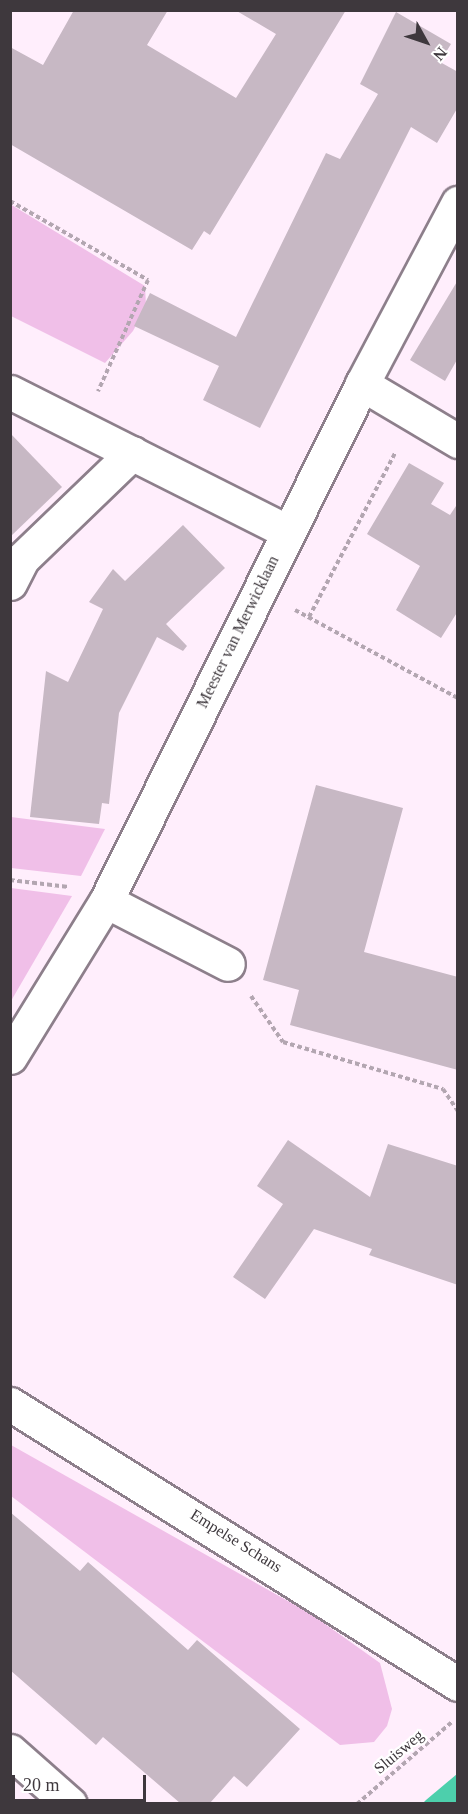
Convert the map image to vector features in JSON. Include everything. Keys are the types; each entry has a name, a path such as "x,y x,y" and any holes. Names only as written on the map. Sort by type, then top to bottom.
{"street":[{"name":"Meester van Merwicklaan","path":"10,1057 106,901 258,590 362,384 458,203"},
{"path":"362,384 458,441"},
{"path":"10,392 288,532"},
{"path":"10,583 22,559 132,453"},
{"path":"106,901 228,964"},
{"name":"Empelse Schans","path":"10,1404 458,1684"},
{"path":"10,1750 70,1803"}],"path":[{"path":"10,201 148,280 81,427"},
{"path":"309,617 415,416"},
{"path":"258,590 458,698"},
{"path":"10,880 82,888 106,901"},
{"path":"228,964 283,1042 443,1089 458,1111"},
{"name":"Sluisweg","path":"357,1803 458,1718"}],"shaded area":[{"path":"10,204 145,286 146,306 133,331 105,363 11,316"},
{"path":"11,817 105,829 81,876 11,868"},
{"path":"10,888 72,896 11,1001"},
{"path":"11,1445 311,1614 380,1663 392,1709 387,1726 374,1742 340,1745 11,1496"},
{"path":"457,1774 457,1803 423,1803 426,1800"}],"building":[{"path":"74,10 168,10 147,45 236,98 276,34 235,10 346,10 210,235 204,231 192,250 10,144 10,47 43,65"},
{"path":"396,12 451,44 440,62 458,72 458,107 437,143 411,127 260,428 203,400 219,366 134,326 150,293 236,337 326,153 340,159 378,94 360,84"},
{"path":"458,280 458,358 445,381 410,360"},
{"path":"10,433 62,487 10,537"},
{"path":"409,463 444,483 431,504 450,515 458,503 458,611 441,638 396,610 420,566 367,534"},
{"path":"183,525 225,568 166,624 187,646 183,651 157,637 119,713 109,804 102,803 99,824 30,817 46,671 68,682 103,609 89,602 113,569 125,581"},
{"path":"316,785 403,808 364,952 458,977 458,1070 290,1025 299,990 263,980"},
{"path":"288,1140 370,1197 388,1144 458,1166 458,1285 369,1255 372,1249 314,1229 265,1299 233,1277 283,1204 257,1186"},
{"path":"10,1512 80,1571 88,1562 188,1650 197,1640 300,1729 247,1787 234,1776 210,1803 180,1803 103,1737 96,1745 10,1670"}]}
